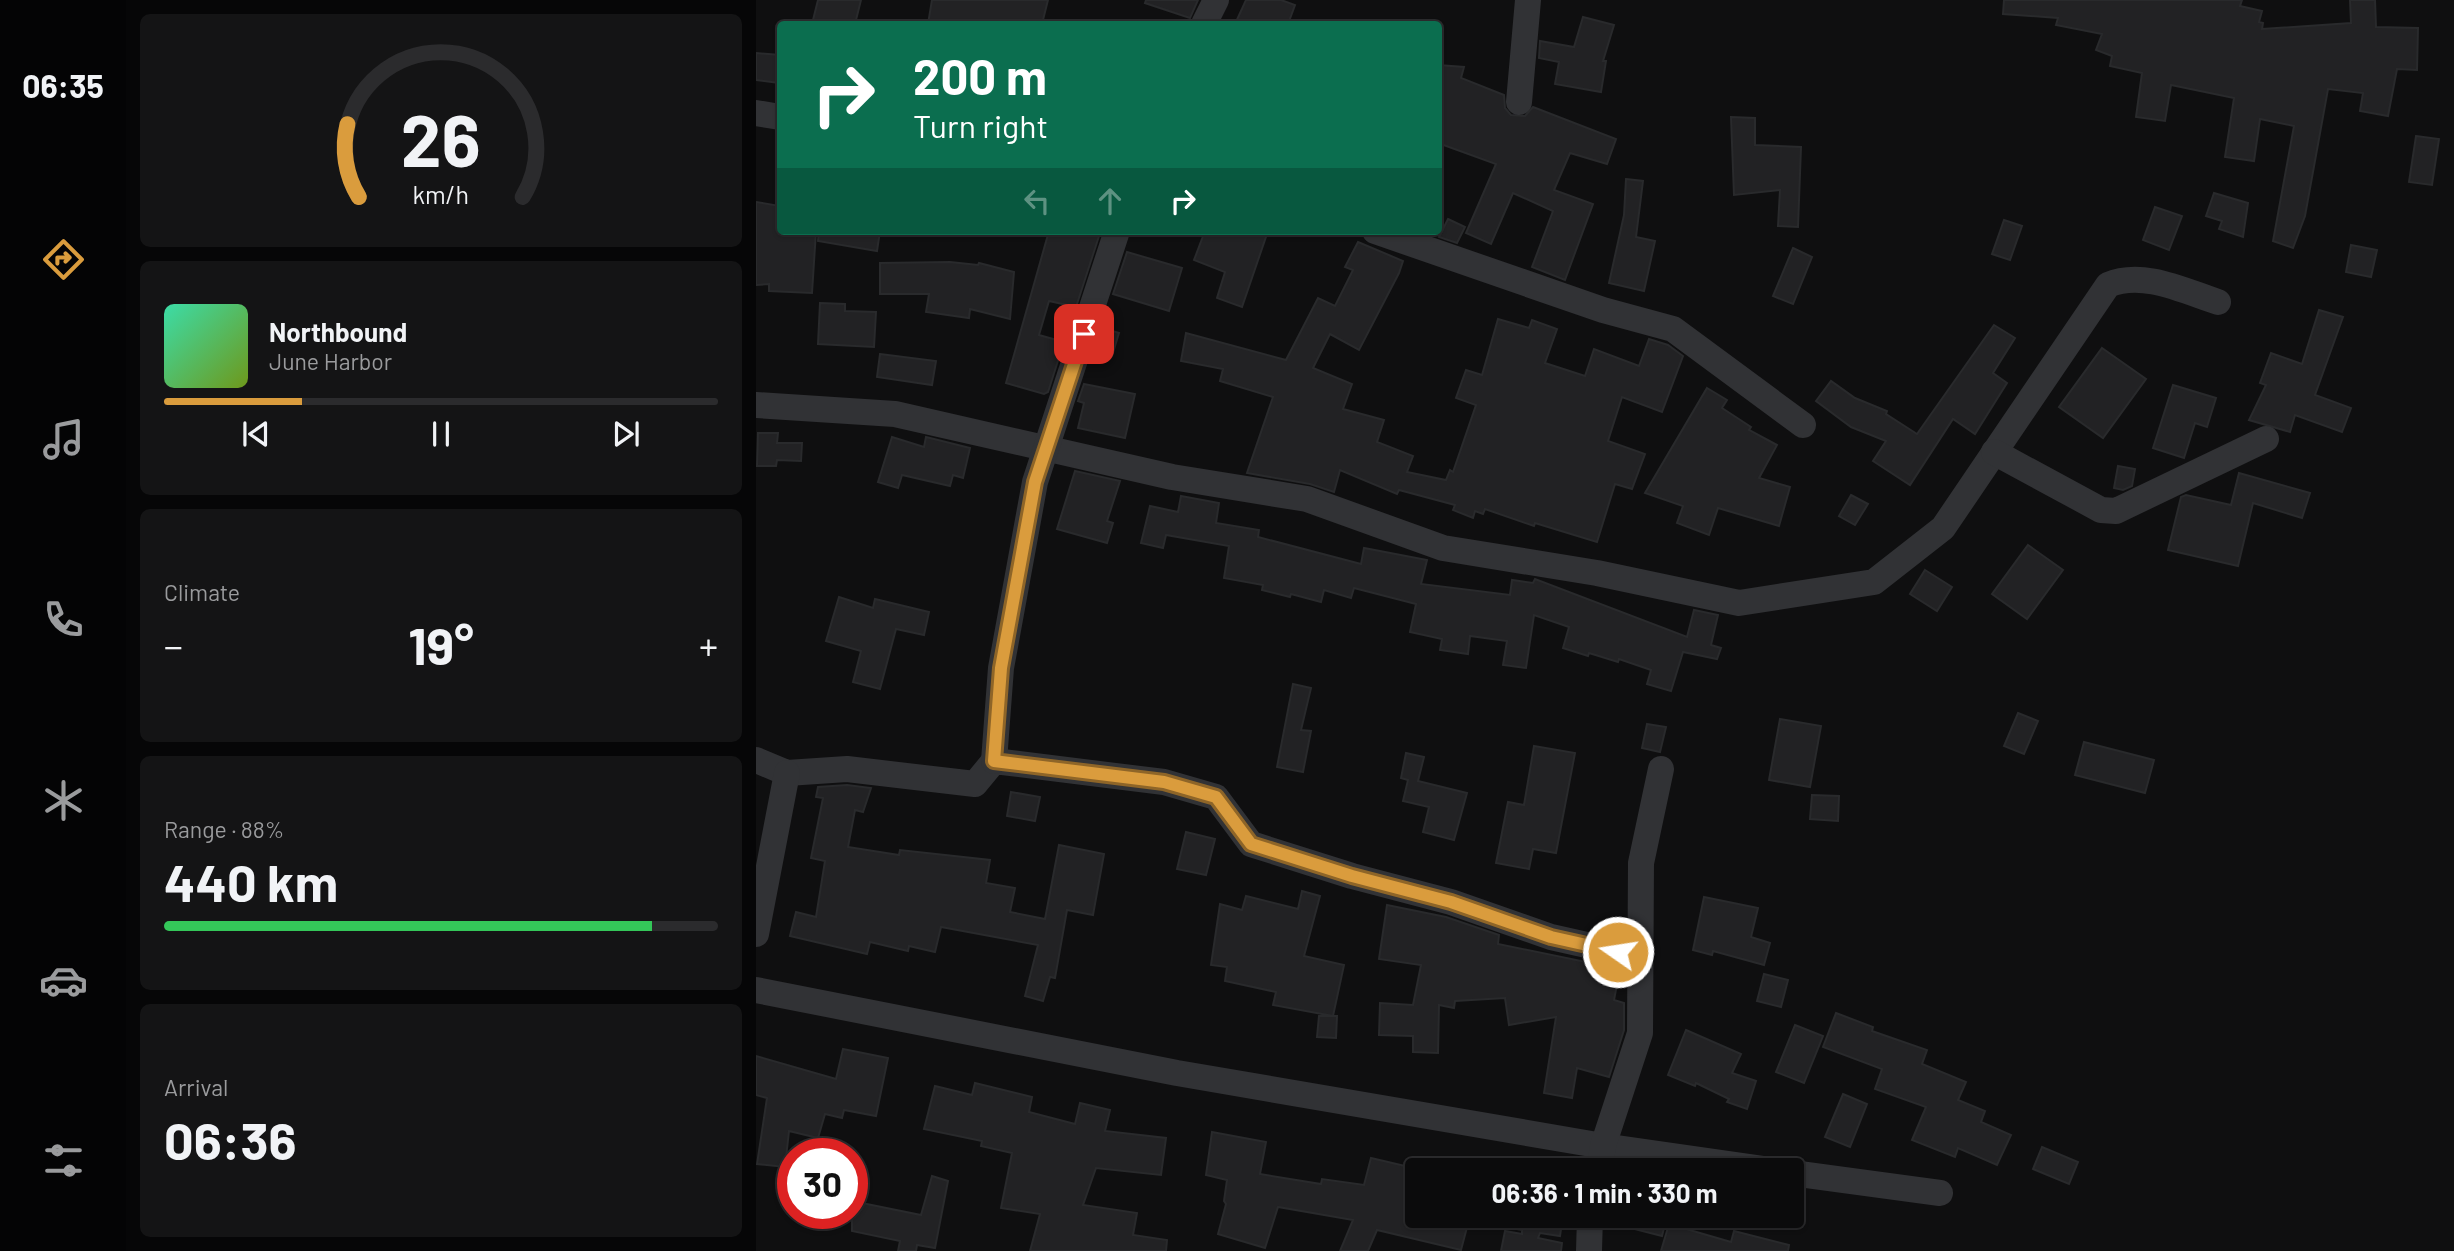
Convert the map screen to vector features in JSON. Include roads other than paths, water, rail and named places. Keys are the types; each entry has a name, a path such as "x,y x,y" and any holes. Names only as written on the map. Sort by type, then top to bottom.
{"street":[{"path":"1206,21 1216,0"},
{"path":"1519,102 1528,0"},
{"path":"756,113 777,116"},
{"path":"756,760 787,773 847,769 975,784 994,761 1001,668 1035,482 1115,235"},
{"path":"1387,235 1603,310 1673,329 1803,425"},
{"path":"756,405 895,414 1172,477 1307,499 1443,548 1597,573 1739,603 1874,582 1943,528 2108,285 2124,278 2144,280 2218,302"},
{"path":"1994,452 2101,510 2116,511 2266,439"},
{"path":"994,761 1164,782 1216,797 1251,844 1352,876 1451,902 1551,937 1640,957"},
{"path":"756,989 1601,1158 1640,1033 1641,863 1661,769"},
{"path":"756,934 787,773"},
{"path":"1804,1175 1940,1194"},
{"path":"1588,1251 1589,1228"}]}
